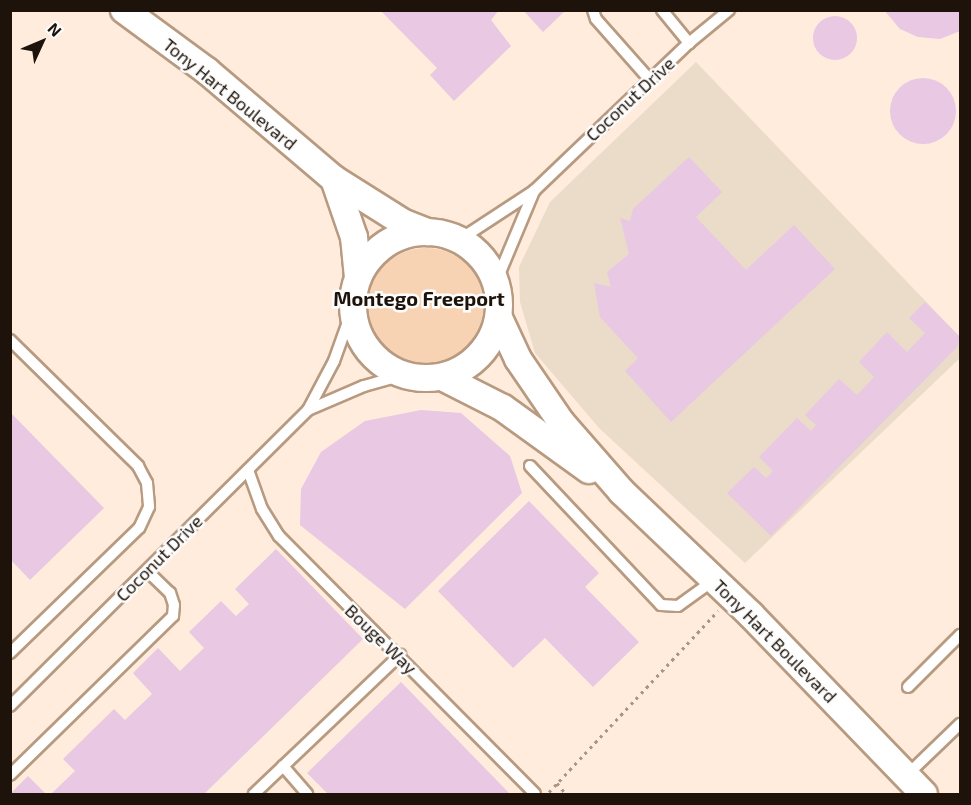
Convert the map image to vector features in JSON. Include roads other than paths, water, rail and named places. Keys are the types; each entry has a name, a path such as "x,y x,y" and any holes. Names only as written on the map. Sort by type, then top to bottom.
{"street":[{"name":"Tony Hart Boulevard","path":"124,10 207,71 334,179 404,222 428,232"},
{"path":"334,179 354,237 358,278 353,308 357,330 368,349 384,365 403,375 442,377 462,370 479,356 492,339 499,318 496,282 488,265 459,240 428,232 410,233 378,249 358,278"},
{"name":"Tony Hart Boulevard","path":"499,318 518,359 561,422 622,492 723,588 924,795"},
{"name":"Tony Hart Boulevard","path":"442,377 503,408 622,492"}],"lane":[{"path":"593,10 596,19 650,80"},
{"path":"662,10 689,43"},
{"name":"Coconut Drive","path":"459,240 534,191 689,43 729,10"},
{"name":"Coconut Drive","path":"496,282 534,191"},
{"name":"Coconut Drive","path":"10,706 308,410 334,361 353,308"},
{"path":"10,340 138,466 147,483 149,507 139,528 10,653"},
{"name":"Coconut Drive","path":"308,410 363,386 403,375"},
{"path":"530,466 661,605 678,606 723,588"},
{"name":"Bouge Way","path":"248,470 262,508 279,536 400,655 535,795"},
{"path":"10,775 173,616 174,605 170,593 147,571"},
{"path":"908,687 959,640"},
{"path":"254,795 400,655"},
{"path":"907,775 960,724"},
{"path":"284,766 308,795"}],"district":[{"name":"Montego Freeport","path":"419,298"}]}
